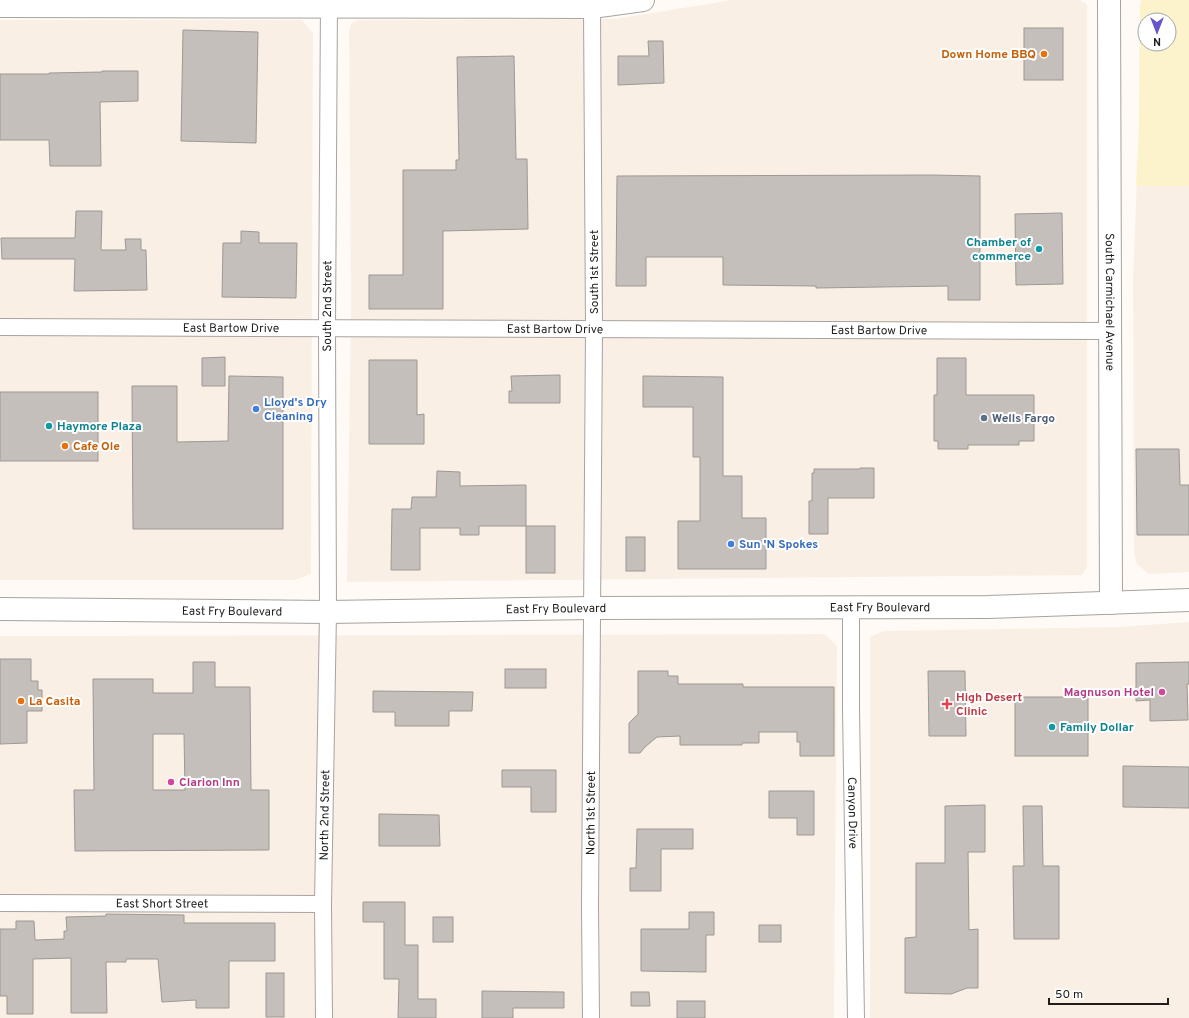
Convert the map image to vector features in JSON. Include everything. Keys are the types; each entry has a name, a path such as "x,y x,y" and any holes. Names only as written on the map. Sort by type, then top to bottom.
{"street":[{"path":"0,6 329,3 592,7 642,0"},
{"name":"South Carmichael Avenue","path":"1109,0 1112,603"},
{"name":"South 2nd Street","path":"328,612 327,328 329,3"},
{"name":"South 1st Street","path":"592,7 594,329 592,608"},
{"name":"East Bartow Drive","path":"0,327 1111,331"},
{"name":"East Fry Boulevard","path":"0,609 328,612 592,608 988,607 1189,600"},
{"name":"North 1st Street","path":"591,1018 590,907 592,608"},
{"name":"Canyon Drive","path":"851,608 851,710 856,1018"},
{"name":"North 2nd Street","path":"324,1018 323,904 328,612"},
{"name":"East Short Street","path":"0,903 323,904"}],"shaded area":[{"path":"732,0 1080,0 1087,5 1087,567 1082,575 347,582 351,307 349,31 351,24 358,20 615,19"},
{"path":"1142,0 1189,0 1189,572 1149,574 1137,564 1134,553 1133,278 1139,129 1140,52 1177,52 1177,12 1140,12 1140,4"},
{"path":"0,20 302,20 313,33 311,574 295,580 0,580"},
{"path":"1189,622 1189,1018 870,1018 870,637 883,631 1118,627"},
{"path":"824,634 837,646 834,1018 0,1018 0,636"}],"sand":[{"path":"1142,0 1189,0 1189,186 1136,186 1139,129 1140,52 1177,52 1177,12 1140,12 1140,4"}],"building":[{"name":"Down Home BBQ","path":"1024,28 1063,28 1063,80 1024,80"},
{"path":"183,30 258,32 256,143 181,141"},
{"path":"648,41 663,41 664,83 618,85 618,56 649,56"},
{"path":"514,56 516,159 527,159 528,229 443,231 443,309 369,309 369,275 403,275 403,170 456,170 456,160 459,160 457,57"},
{"path":"102,71 138,71 138,101 100,102 101,166 50,166 49,140 0,140 0,74 49,74"},
{"path":"617,176 980,176 980,300 948,300 948,286 816,288 816,286 723,285 723,257 646,257 646,286 616,286"},
{"path":"76,211 102,211 101,250 126,250 125,239 141,239 141,250 146,250 147,290 74,291 75,259 2,259 1,238 75,238"},
{"name":"Chamber of commerce","path":"1062,213 1063,284 1016,285 1015,214"},
{"path":"241,231 259,232 259,243 297,243 296,298 222,297 223,243 241,243"},
{"path":"225,357 225,386 202,386 202,358"},
{"name":"Wells Fargo","path":"937,358 966,358 966,395 1034,395 1034,441 1019,441 1019,445 968,445 968,449 938,449 938,441 934,441 934,395 937,395"},
{"path":"369,360 417,360 417,415 424,414 424,444 369,444"},
{"path":"560,375 560,403 509,403 509,391 512,391 511,376"},
{"path":"229,376 283,377 283,529 133,529 132,386 177,386 177,442 228,441"},
{"path":"643,376 723,377 723,476 742,476 742,518 766,518 766,569 678,569 678,521 700,521 700,457 693,457 693,407 643,407"},
{"name":"Haymore Plaza","path":"0,392 98,392 98,461 0,461"},
{"path":"1136,449 1179,449 1180,485 1189,485 1189,535 1137,535"},
{"path":"874,468 874,498 828,498 828,534 809,534 809,501 812,501 812,473 814,473 814,469"},
{"path":"437,471 460,472 460,486 526,485 526,526 479,526 479,535 460,535 460,528 420,528 420,570 391,570 392,509 411,509 412,497 436,497"},
{"path":"526,526 555,526 555,573 526,573"},
{"path":"626,537 645,537 645,571 626,571"},
{"name":"La Casita","path":"0,659 31,659 31,681 38,681 38,690 42,690 42,711 27,711 27,743 0,744"},
{"path":"193,662 215,662 215,687 250,687 251,790 269,790 269,850 75,851 74,790 94,790 93,679 153,679 153,693 193,693","holes":["153,734 184,734 185,790 153,790"]},
{"name":"Magnuson Hotel","path":"1189,662 1189,684 1187,684 1188,720 1150,721 1150,700 1136,701 1136,663"},
{"path":"505,669 546,669 546,688 505,688"},
{"path":"638,671 668,671 668,676 678,676 678,684 743,684 743,687 834,687 834,756 800,756 800,742 797,742 797,732 759,732 759,743 742,743 742,745 680,745 680,736 657,737 640,753 629,753 629,723 638,714"},
{"name":"High Desert Clinic","path":"928,671 965,671 966,736 929,736"},
{"path":"373,691 473,692 472,711 449,711 449,726 395,726 395,712 373,712"},
{"name":"Family Dollar","path":"1015,697 1088,697 1088,756 1015,756"},
{"path":"1123,766 1189,767 1189,808 1123,807"},
{"path":"502,770 556,770 556,812 531,812 531,787 502,787"},
{"path":"769,791 814,791 814,835 797,835 797,818 769,818"},
{"path":"985,805 985,852 968,852 969,930 978,929 978,988 967,988 951,994 905,993 905,938 916,937 916,863 945,863 945,806"},
{"path":"1023,806 1042,806 1043,866 1059,866 1059,939 1014,939 1013,866 1024,866"},
{"path":"379,814 439,815 440,846 379,846"},
{"path":"637,829 693,829 693,849 661,849 661,891 630,891 630,868 636,868"},
{"path":"363,902 405,902 405,945 418,945 418,999 436,999 436,1018 398,1018 399,979 384,979 384,922 363,922"},
{"path":"689,912 714,912 714,935 706,935 706,972 641,971 641,929 689,929"},
{"path":"106,914 184,915 184,923 275,923 275,961 229,961 229,1008 196,1008 196,1000 162,1002 158,959 126,959 126,962 106,962 107,1013 71,1013 71,958 33,959 33,1014 7,1014 7,996 0,996 0,929 16,929 16,921 34,921 35,940 64,939 64,931 67,931 66,917 106,916"},
{"path":"433,917 453,917 453,942 433,942"},
{"path":"759,925 781,925 781,942 759,942"},
{"path":"266,973 284,973 284,1017 266,1017"},
{"path":"482,991 564,992 564,1008 513,1008 513,1018 482,1018"},
{"path":"631,992 649,992 650,1006 631,1006"},
{"path":"677,1001 705,1001 705,1018 677,1018"}],"place":[{"name":"Down Home BBQ","path":"1044,54"},
{"name":"Chamber of commerce","path":"1039,249"},
{"name":"Lloyd's Dry Cleaning","path":"256,409"},
{"name":"Wells Fargo","path":"984,418"},
{"name":"Haymore Plaza","path":"49,426"},
{"name":"Cafe Ole","path":"65,446"},
{"name":"Sun 'N Spokes","path":"731,544"},
{"name":"Magnuson Hotel","path":"1162,692"},
{"name":"La Casita","path":"21,701"},
{"name":"High Desert Clinic","path":"947,704"},
{"name":"Family Dollar","path":"1052,727"},
{"name":"Clarion Inn","path":"171,782"}]}
